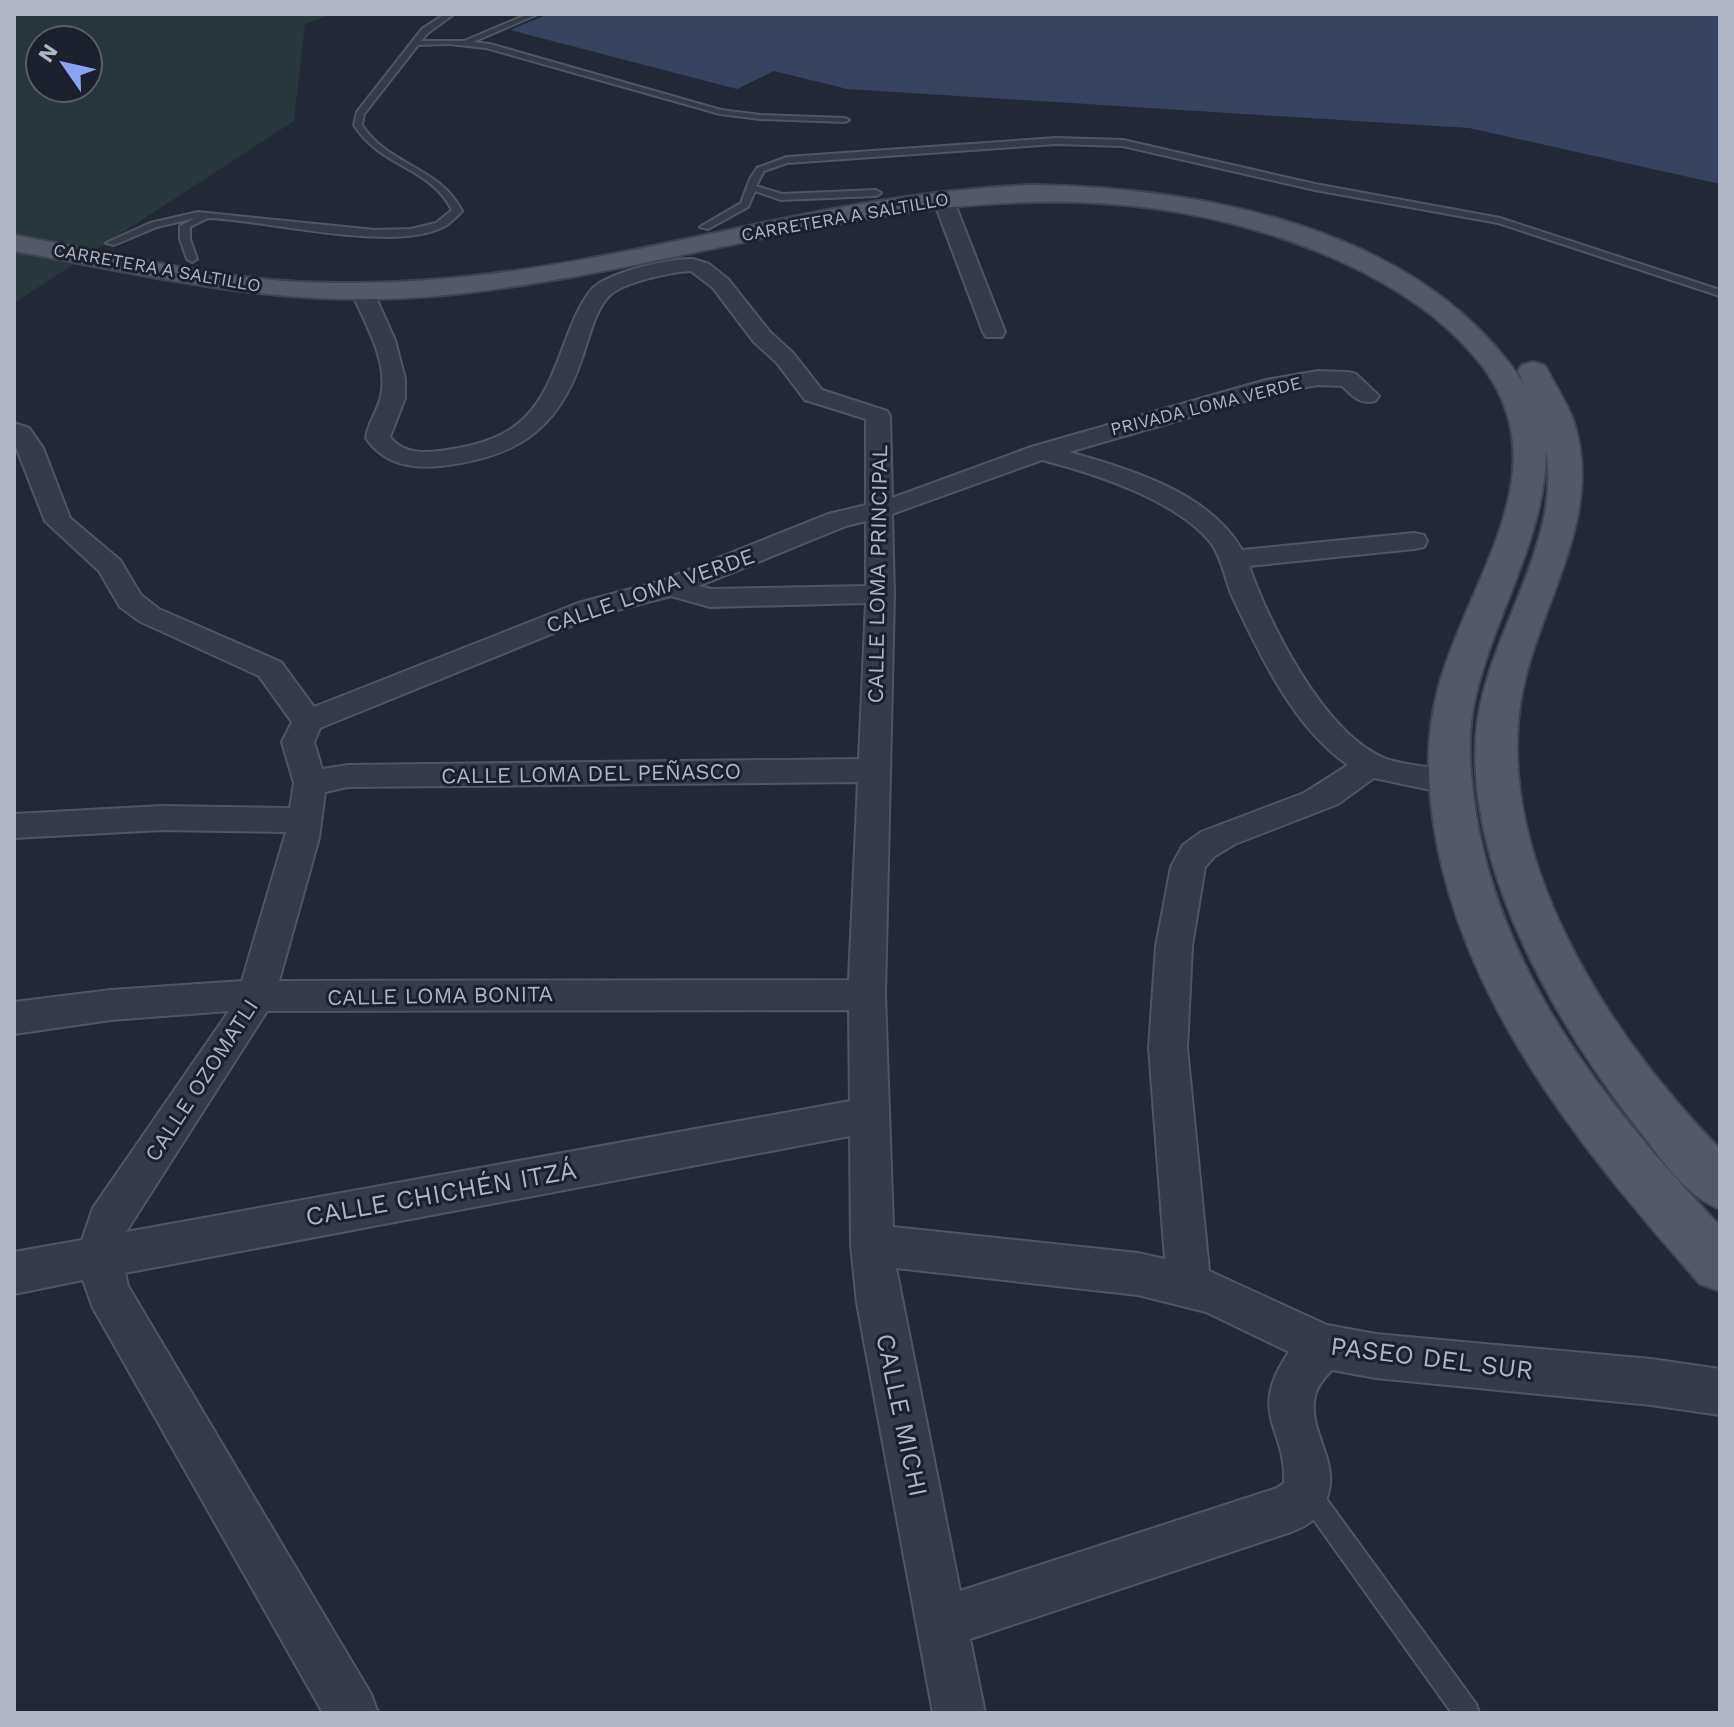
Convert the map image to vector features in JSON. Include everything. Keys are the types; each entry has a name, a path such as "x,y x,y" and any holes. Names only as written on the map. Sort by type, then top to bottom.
{"main road":[{"name":"CARRETERA A SALTILLO","path":"14,224 279,274 367,278 483,269 876,193 979,180 1052,178 1163,187 1264,209 1333,232 1401,263 1472,310 1529,364 1547,391 1559,418 1565,441 1566,487 1560,528 1500,702 1496,737 1498,805 1512,856 1534,911 1584,1008 1616,1061 1660,1120 1720,1185"},
{"name":"CARRETERA A SALTILLO","path":"14,243 225,283 362,291 441,287 523,277 870,209 1022,193 1131,198 1194,208 1287,231 1341,252 1416,292 1461,327 1499,366 1517,392 1528,418 1532,440 1532,480 1521,520 1457,690 1451,722 1450,782 1460,848 1477,906 1500,965 1532,1028 1564,1079 1617,1151 1720,1265"}],"street":[{"path":"943,199 994,332"},
{"name":"CALLE LOMA PRINCIPAL","path":"362,291 387,353 394,381 394,395 378,438 381,446 390,452 421,460 490,448 528,428 551,405 583,324 603,290 681,265 701,268 733,297 760,335 784,357 813,394 878,416 880,594 867,995 869,1115"},
{"name":"PRIVADA LOMA VERDE","path":"1040,452 1076,443 1108,430 1302,380 1343,377 1367,396"},
{"path":"14,430 31,448 58,521 110,566 130,601 149,615 270,669 308,721 298,742 308,801"},
{"path":"1040,452 1094,467 1200,519 1220,536 1234,559 1245,593 1308,705 1329,729 1368,764 1450,782"},
{"name":"CALLE LOMA VERDE","path":"308,721 588,609 671,587 837,520 878,511 1040,452"},
{"path":"1234,559 1414,541"},
{"path":"671,587 710,598 880,594"},
{"path":"1189,1285 1168,1048 1182,882 1195,854 1213,841 1303,808 1341,788 1357,777 1368,764"},
{"name":"CALLE LOMA DEL PEÑASCO","path":"14,826 162,818 308,801 348,776 873,770"},
{"name":"CALLE OZOMATLI","path":"308,801 256,997 242,1023 108,1222 102,1256 108,1293 352,1713"},
{"name":"CALLE LOMA BONITA","path":"14,1018 111,1005 222,996 568,993 867,995"},
{"name":"CALLE MICHI","path":"869,1115 872,1245 879,1303 944,1622 959,1713"},
{"name":"CALLE CHICHÉN ITZÁ","path":"14,1273 869,1115"},
{"name":"PASEO DEL SUR","path":"872,1245 1138,1274 1189,1285 1216,1294 1323,1346 1376,1356 1651,1382 1720,1392"},
{"path":"944,1622 1291,1508 1301,1502 1308,1492 1308,1468 1291,1404 1298,1375 1323,1346"}],"lane":[{"path":"111,243 161,222 198,215 339,231 387,233 427,229 452,219 457,211 443,189 373,144 358,125 360,114 425,31 450,14"},
{"path":"466,43 534,14"},
{"path":"416,43 466,43 720,112 760,117 845,120"},
{"path":"705,227 741,208 751,187 752,177 765,166 805,157 1104,141 1346,194 1500,221 1720,293"},
{"path":"751,187 781,197 876,193"},
{"path":"192,259 185,239 185,226 212,215"},
{"path":"1308,1492 1467,1713"}],"shaded area":[{"path":"14,14 333,14 305,24 294,121 14,303"}],"water":[{"path":"548,14 1720,14 1720,184 1469,128 847,89 774,71 737,89 510,30"}]}
